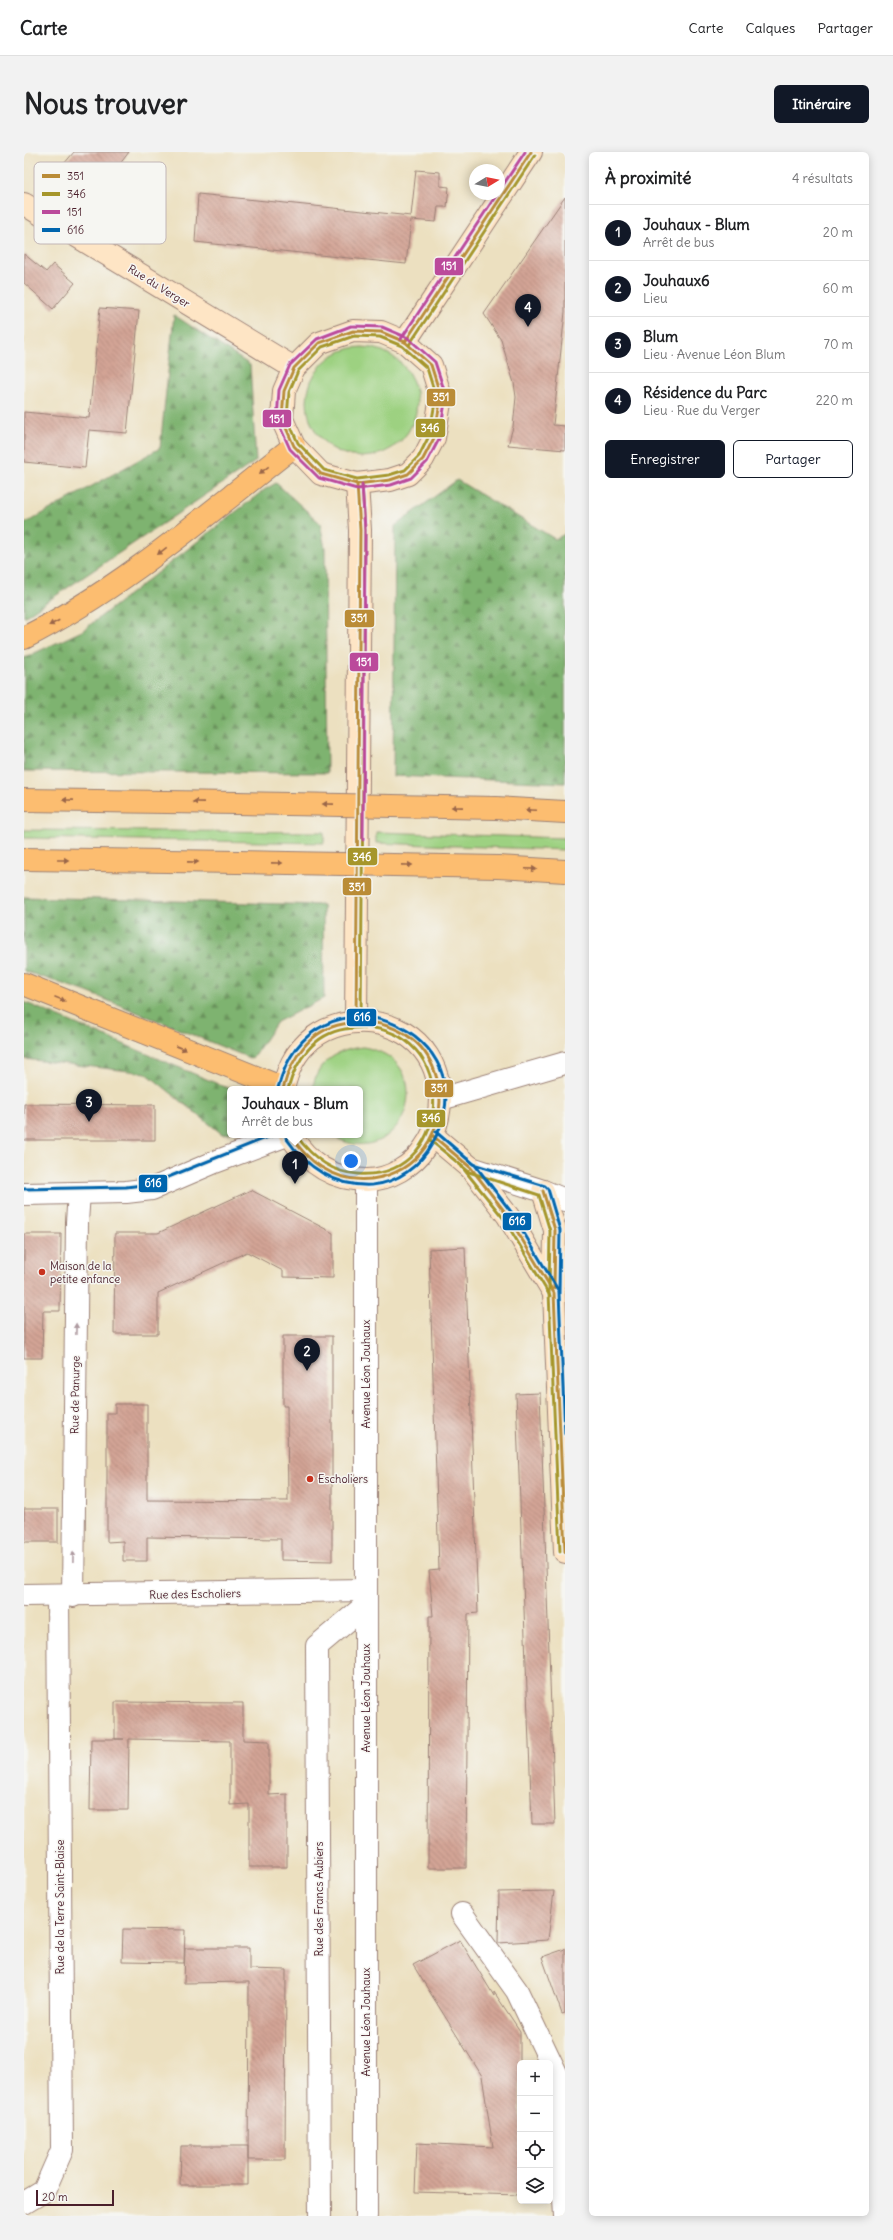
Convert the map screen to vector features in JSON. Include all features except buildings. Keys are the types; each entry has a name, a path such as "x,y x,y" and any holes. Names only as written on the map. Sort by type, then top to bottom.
{"highway":[{"path":"24,638 60,620 149,561 294,446"},
{"path":"24,800 496,808 565,812"},
{"path":"24,859 498,867 565,871"},
{"path":"24,984 277,1086"}],"street":[{"path":"405,342 531,152"},
{"name":"Rue du Verger","path":"24,204 34,210"},
{"name":"Rue du Verger","path":"90,244 294,368"},
{"path":"353,331 381,332 405,342 431,364 441,397 434,438 424,459 408,474 390,480 357,484 321,474 294,446 282,419 284,391 294,368 319,343 353,331"},
{"path":"356,1021 360,544 357,484"},
{"path":"285,1086 292,1063 308,1042 330,1028 356,1021 381,1023 405,1034 424,1051 437,1074 441,1099 439,1118 433,1136 420,1156 401,1170 380,1178 366,1180 336,1176 317,1166 301,1152 291,1138"},
{"path":"441,1099 565,1063"},
{"path":"433,1136 471,1168 508,1216 554,1293"},
{"path":"24,1194 152,1189 215,1162 281,1138"},
{"path":"471,1168 543,1191 565,1200"},
{"name":"Avenue Léon Jouhaux","path":"366,1180 366,2216"},
{"path":"543,1191 560,1229 554,1293 565,1552"},
{"name":"Rue de Panurge","path":"65,1596 79,1193"},
{"name":"Rue des Escholiers","path":"24,1595 366,1598"},
{"name":"Rue de la Terre Saint-Blaise","path":"24,2203 44,2191 62,2150 65,1596"},
{"name":"Rue des Francs Aubiers","path":"320,2216 318,1646 366,1598"},
{"path":"462,1914 517,1991 557,2075 565,2216"}],"green space":[{"path":"174,315 250,365 256,461 24,617 24,524 160,448"},
{"path":"362,347 383,351 401,363 413,381 417,402 413,423 401,441 383,453 362,457 341,453 323,441 311,423 307,402 311,381 323,363 341,351"},
{"path":"457,480 555,539 565,534 565,783 393,776 395,526"},
{"path":"276,483 320,523 325,548 327,773 24,771 24,658 82,631 264,490"},
{"path":"24,830 324,832 324,843 24,838"},
{"path":"376,832 565,838 565,850 376,843"},
{"path":"24,897 323,905 324,998 277,1022 252,1059 87,992 24,971"},
{"path":"24,1002 227,1088 227,1133 222,1134 146,1073 24,1059"},
{"path":"363,1047 389,1057 403,1073 408,1092 404,1112 394,1130 377,1141 356,1144 339,1138 363,1138 363,1086 314,1086 318,1072 329,1059 337,1054 354,1048"}],"transit line":[{"name":"151","path":"505,182 525,152"},
{"name":"351","path":"405,342 531,152"},
{"name":"346","path":"409,345 535,155"},
{"name":"151","path":"401,339 493,200"},
{"name":"151","path":"351,326 317,339 290,365 279,390 277,420 290,449 319,478 357,489 391,485 411,478 427,462 439,439 446,396 435,362 408,338 382,327 353,326"},
{"name":"351","path":"353,331 381,332 405,342 431,365 441,397 434,438 423,459 408,474 390,480 357,484 321,474 294,446 282,419 284,391 294,368 319,343 353,331"},
{"name":"346","path":"354,336 380,337 402,346 427,368 436,397 429,436 419,456 405,470 389,475 357,479 324,470 298,443 287,418 289,392 298,371 322,347 354,336"},
{"name":"351","path":"356,1021 360,530 357,484"},
{"name":"346","path":"361,1021 365,530 362,484"},
{"name":"151","path":"362,484 365,530 363,840"},
{"name":"616","path":"279,1086 297,1047 326,1024 359,1017 392,1023 421,1041 440,1069 445,1104 432,1144 427,1152 407,1172 381,1184 359,1185 334,1179 312,1166 286,1138"},
{"name":"351","path":"284,1086 297,1056 312,1039 331,1027 362,1022 388,1026 417,1043 431,1062 439,1087 440,1103 438,1119 429,1141 420,1154 408,1164 395,1172 381,1177 366,1179 351,1178 336,1174 321,1167 308,1157 292,1138"},
{"name":"346","path":"289,1086 291,1078 301,1059 308,1050 324,1036 345,1029 383,1030 410,1045 427,1068 434,1097 430,1126 416,1152 392,1169 358,1174 348,1173 330,1167 322,1162 308,1150 298,1138"},
{"name":"616","path":"436,1132 473,1164 545,1186 548,1189 560,1230 559,1293 565,1434"},
{"name":"351","path":"433,1136 471,1168 508,1216 554,1293 565,1552"},
{"name":"616","path":"24,1189 126,1187 151,1184 266,1138"},
{"name":"346","path":"430,1140 469,1172 539,1195 550,1231 549,1293 560,1552"},
{"name":"616","path":"468,1159 475,1165 512,1213 558,1290"},
{"name":"346","path":"462,1167 504,1219 550,1296"},
{"name":"351","path":"543,1191 555,1230 554,1288"}],"place":[{"name":"Résidence du Parc","path":"528,327"},
{"name":"Blum","path":"89,1122"},
{"name":"Jouhaux - Blum","path":"295,1184"},
{"name":"Maison de la petite enfance","path":"42,1272"},
{"name":"Jouhaux6","path":"307,1371"},
{"name":"Escholiers","path":"310,1479"}]}
